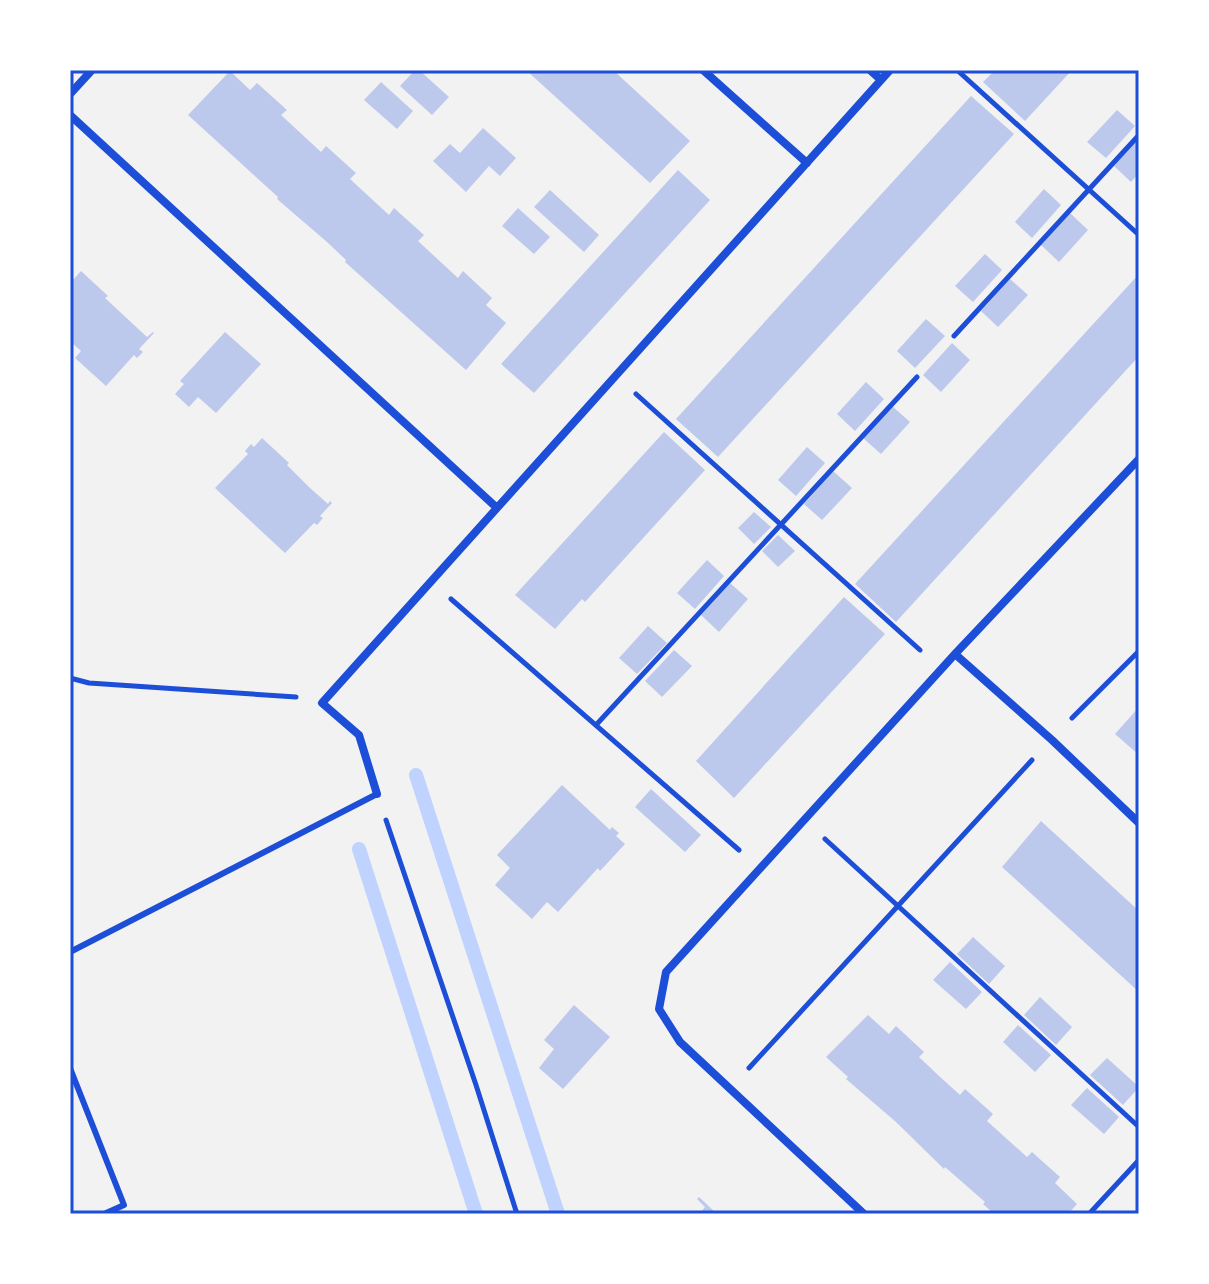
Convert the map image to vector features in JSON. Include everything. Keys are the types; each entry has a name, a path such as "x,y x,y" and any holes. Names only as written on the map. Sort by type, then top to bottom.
{"street":[{"path":"70,94 92,70"},
{"path":"703,70 807,163"},
{"path":"870,70 881,80"},
{"path":"377,794 359,735 322,703 890,70"},
{"path":"70,115 497,508"},
{"path":"864,1214 680,1042 659,1009 666,972 941,669 1139,459"},
{"path":"955,654 1139,823"}],"lane":[{"path":"70,952 377,794"},
{"path":"70,1068 124,1205 104,1214"}],"path":[{"path":"957,70 1139,235"},
{"path":"954,336 1139,135"},
{"path":"616,375 941,669"},
{"path":"596,725 917,377"},
{"path":"431,582 761,869"},
{"path":"729,1089 1052,740 1139,651"},
{"path":"70,678 89,683 293,697 322,703"},
{"path":"377,794 517,1214"},
{"path":"804,820 1139,1127"},
{"path":"1089,1214 1139,1160"}],"building":[{"path":"415,70 419,70 449,97 432,115 400,86"},
{"path":"526,70 613,70 690,141 650,183"},
{"path":"995,70 1072,70 1025,121 983,82"},
{"path":"230,71 250,90 257,83 287,110 281,115 321,152 326,146 356,173 350,179 389,215 394,208 424,235 418,241 458,278 463,271 492,298 486,305 506,323 466,370 188,115"},
{"path":"381,82 413,111 397,129 364,100"},
{"path":"971,96 1014,134 718,457 676,419"},
{"path":"1117,110 1135,126 1106,158 1087,142"},
{"path":"483,128 516,158 500,176 489,166 466,192 433,161 450,144 460,153"},
{"path":"1139,138 1139,173 1131,182 1114,166"},
{"path":"678,170 710,200 534,393 501,364"},
{"path":"1044,189 1061,205 1032,238 1015,222"},
{"path":"550,190 599,235 584,252 534,207"},
{"path":"518,208 550,237 534,254 502,226"},
{"path":"1070,213 1088,230 1059,262 1041,245"},
{"path":"985,254 1002,270 973,302 955,286"},
{"path":"81,271 147,337 154,333 139,349 143,352 137,358 134,355 106,386 75,358 81,351 70,341 70,279 72,281"},
{"path":"1139,274 1139,356 896,622 855,584"},
{"path":"1010,279 1028,295 998,327 981,311"},
{"path":"926,319 945,336 915,368 897,351"},
{"path":"225,332 261,364 216,413 198,397 189,407 175,394 184,384 180,381"},
{"path":"952,343 970,360 941,392 923,375"},
{"path":"866,382 884,399 855,431 837,414"},
{"path":"892,406 910,422 881,454 863,438"},
{"path":"664,432 705,470 585,602 582,599 555,629 515,595"},
{"path":"262,438 310,488 328,504 330,501 332,503 320,516 323,518 317,525 314,523 285,553 215,488 248,454 245,451 251,444 254,447"},
{"path":"807,447 825,463 796,496 778,480"},
{"path":"833,471 852,488 822,520 804,504"},
{"path":"754,512 771,527 754,544 738,528"},
{"path":"778,535 795,551 778,567 762,551"},
{"path":"707,560 724,576 695,609 677,593"},
{"path":"730,583 748,599 719,632 701,615"},
{"path":"844,597 885,634 734,798 696,761"},
{"path":"648,626 667,643 637,674 619,658"},
{"path":"674,650 692,666 662,697 645,681"},
{"path":"1139,707 1139,755 1115,734"},
{"path":"562,785 610,830 612,827 619,833 616,836 625,844 558,912 547,902 532,919 495,885 510,868 497,855"},
{"path":"651,789 701,835 685,852 635,807"},
{"path":"1041,821 1139,911 1139,992 1002,867"},
{"path":"973,937 1005,966 989,984 957,954"},
{"path":"950,962 982,992 966,1009 933,980"},
{"path":"1040,997 1072,1027 1056,1045 1024,1015"},
{"path":"574,1005 610,1037 563,1089 539,1068 554,1049 544,1040"},
{"path":"868,1015 889,1034 896,1026 924,1052 919,1057 960,1095 965,1089 993,1114 987,1121 1027,1157 1032,1152 1060,1177 1055,1183 1077,1204 1068,1214 994,1214 983,1204 985,1202 944,1169 846,1079 848,1077 826,1057"},
{"path":"1018,1025 1051,1055 1035,1072 1003,1042"},
{"path":"1107,1058 1139,1087 1123,1105 1090,1075"},
{"path":"1087,1088 1119,1117 1104,1134 1071,1105"},
{"path":"699,1197 717,1214 699,1214 705,1207 697,1199"}],"waterway":[{"path":"416,775 558,1214"},
{"path":"359,849 476,1214"}]}
